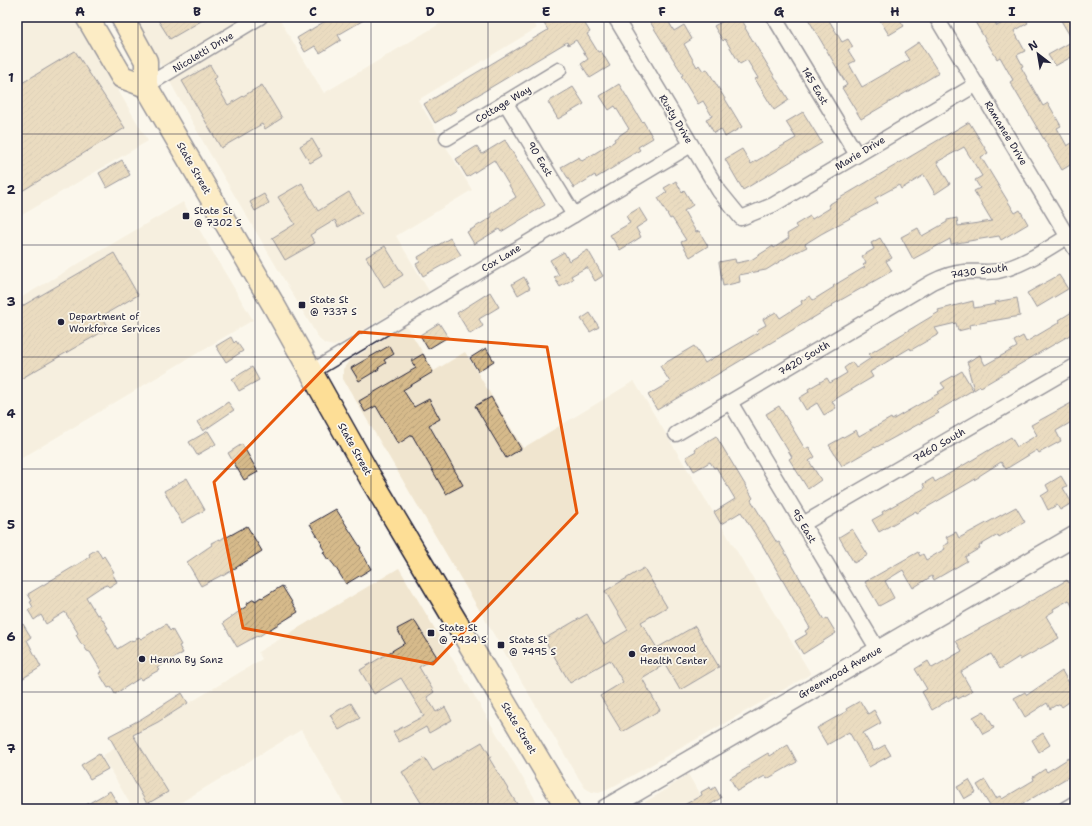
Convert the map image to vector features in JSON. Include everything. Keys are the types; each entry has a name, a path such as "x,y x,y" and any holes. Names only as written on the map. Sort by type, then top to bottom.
{"main road":[{"path":"87,17 122,77 146,86 146,61 122,17"},
{"name":"State Street","path":"146,86 445,604 568,809"}],"street":[{"name":"Nicoletti Drive","path":"146,86 260,17"},
{"name":"Rusty Drive","path":"615,17 719,191 741,218"},
{"name":"145 East","path":"774,17 857,155"},
{"name":"Ramanee Drive","path":"936,17 976,84 1071,234 1075,248"},
{"name":"Cottage Way","path":"447,138 559,70"},
{"name":"Marie Drive","path":"741,218 773,205 976,84"},
{"name":"90 East","path":"505,102 574,215"},
{"name":"Cox Lane","path":"311,372 692,145"},
{"name":"7430 South","path":"932,282 947,275 963,272 998,271 1012,267 1026,261 1071,234"},
{"name":"7420 South","path":"676,434 932,282"},
{"name":"7460 South","path":"803,524 1075,366"},
{"name":"95 East","path":"730,402 878,650"},
{"name":"Greenwood Avenue","path":"606,809 1075,536"},
{"path":"1065,809 1075,803"}],"highlighted area":[{"path":"359,332 547,347 577,513 433,664 243,628 214,482"}],"shaded area":[{"path":"17,17 75,17 148,141 17,218"},
{"path":"134,17 278,17 324,93 451,17 530,17 537,28 418,100 472,190 396,236 429,291 334,346 325,344 319,339 206,147"},
{"path":"183,202 253,320 17,461 17,300"},
{"path":"406,325 434,371 465,352 523,448 634,381 811,674 607,790 599,793 592,792 585,788 343,379 343,369 349,361"},
{"path":"399,568 534,797 539,809 347,809 301,730 170,809 133,809 102,756 262,659 258,652"},
{"path":"688,774 708,809 632,809 659,794"}],"building":[{"path":"156,17 208,17 170,39"},
{"path":"332,17 369,17 338,35 341,40 320,53 315,46 305,52 297,38"},
{"path":"540,17 581,17 590,32 587,34 598,52 601,51 610,66 590,78 581,64 588,59 576,40 568,45 567,42 456,108 457,110 435,123 424,104 548,30"},
{"path":"647,17 666,17 674,31 684,25 692,39 684,44 697,67 699,65 703,71 707,69 742,127 725,137 721,129 714,133 706,119 712,116 703,101 698,104 681,76 683,75"},
{"path":"721,17 740,17 746,27 745,28 789,100 774,110 755,79 758,78 747,60 740,64 725,39 723,41 714,26 723,21"},
{"path":"807,17 827,17 842,42 848,39 853,47 848,50 855,61 849,64 862,87 909,60 904,52 919,42 939,73 861,119 842,88 847,85"},
{"path":"878,17 898,17 904,26 889,35"},
{"path":"972,17 992,17 997,26 1012,17 1024,17 1028,23 1014,31 1025,51 1017,55 1023,66 1021,67 1043,106 1048,103 1061,126 1057,128 1067,146 1075,141 1075,162 1062,170 1010,82 1013,80 1000,57 997,59"},
{"path":"1059,17 1075,17 1075,55 1055,66 1048,55 1073,41"},
{"path":"75,51 125,128 17,194 17,86"},
{"path":"210,65 217,77 213,79 228,105 262,85 282,118 265,129 262,124 221,148 182,81"},
{"path":"619,84 653,138 638,147 640,150 618,163 619,164 596,178 595,175 574,188 561,167 579,157 582,161 615,141 614,139 629,129 615,106 609,110 600,96"},
{"path":"573,87 584,104 558,119 548,102"},
{"path":"803,112 822,143 743,190 725,159 742,149 751,164 796,138 786,122"},
{"path":"969,122 988,153 981,157 1015,213 1020,210 1028,224 1001,240 999,236 951,244 950,239 913,259 901,237 918,228 922,236 947,222 947,220 957,218 958,226 992,221 974,191 980,188 975,180 982,176 964,147 937,162 950,184 935,194 924,175 901,189 899,185 875,198 878,203 805,244 807,247 797,251 766,270 739,275 740,282 723,286 719,262 735,259 736,263 751,260 773,246 774,248 789,238 787,234 797,228 795,225 810,216 812,219 830,208 828,205"},
{"path":"312,139 322,156 310,163 300,146"},
{"path":"505,140 545,205 501,232 499,229 474,244 467,232 492,217 490,214 516,197 494,160 467,177 456,159 477,146 482,154"},
{"path":"122,160 130,175 107,188 99,173"},
{"path":"676,181 682,192 684,190 693,205 684,211 696,232 699,231 708,246 690,257 681,242 686,240 672,218 670,219 658,198 667,192 664,188"},
{"path":"302,183 318,211 349,192 362,213 338,227 335,220 310,235 315,243 285,260 272,238 295,224 278,197"},
{"path":"264,194 269,203 255,211 250,202"},
{"path":"639,208 647,221 636,228 641,237 620,250 610,235 630,223 626,216"},
{"path":"450,238 461,255 423,276 416,264 420,262 418,257"},
{"path":"880,238 892,258 886,261 892,271 832,305 833,306 657,410 648,395 670,382 660,366 694,346 705,363 759,332 757,330 766,325 763,319 776,312 780,318 802,304 801,301 810,296 813,300 865,267 863,265 866,263 862,256 874,249 871,243"},
{"path":"385,246 403,275 384,287 366,257"},
{"path":"588,250 603,276 595,281 587,267 571,276 573,279 560,287 554,277 559,275 550,260 564,252 569,261"},
{"name":"Department of Workforce Services","path":"114,253 138,295 102,316 109,328 17,381 17,309"},
{"path":"1059,275 1068,289 1036,308 1027,293"},
{"path":"524,277 530,288 518,295 512,284"},
{"path":"490,292 499,307 479,319 483,326 470,334 457,313"},
{"path":"1017,298 1020,316 969,325 970,328 958,331 956,323 935,328 939,334 911,350 910,348 870,372 873,377 832,401 836,408 824,415 817,403 806,410 799,398 809,392 808,389 827,378 830,383 847,373 844,368 852,362 856,368 871,358 869,354 939,312 938,310 973,301 974,308"},
{"path":"1075,310 1075,332 974,390 967,362 980,355 985,365 1017,347 1014,341 1023,336 1026,342 1060,322 1059,320"},
{"path":"590,313 599,327 590,332 581,319"},
{"path":"439,323 448,337 428,349 420,335"},
{"path":"231,337 234,343 236,341 243,351 226,362 216,346"},
{"path":"389,346 394,354 384,360 386,363 378,368 379,369 359,381 351,368"},
{"path":"486,348 494,361 478,371 470,358"},
{"path":"423,354 433,372 403,390 414,407 429,399 440,419 429,425 463,485 446,494 412,435 398,444 376,406 365,412 359,401 416,368 411,361"},
{"path":"252,367 259,380 239,391 232,379"},
{"path":"962,371 973,390 937,411 939,413 842,466 829,445 856,430 859,436 891,418 892,420 939,393 938,392 945,388 941,383"},
{"path":"491,397 521,449 506,458 475,406"},
{"path":"1075,401 1075,420 1056,431 1061,441 1039,453 1037,450 1006,469 1001,462 979,477 917,513 916,511 879,532 872,520 883,514 882,512 925,488 923,484 933,478 935,482 1011,437 1017,447 1037,435 1031,425"},
{"path":"228,402 234,410 203,431 197,422"},
{"path":"779,406 805,449 809,447 815,457 809,461 821,480 808,489 789,459 792,457 766,414"},
{"path":"208,431 216,444 197,455 189,442"},
{"path":"716,436 753,498 751,500 777,543 779,542 824,620 827,618 836,633 803,654 795,641 807,634 805,631 810,628 764,548 741,512 721,524 714,512 735,499 716,467 714,468 710,462 694,471 686,457 696,451 695,449"},
{"path":"242,444 258,472 244,480 228,453"},
{"path":"1061,476 1067,486 1063,488 1072,503 1060,510 1057,505 1048,510 1041,496 1049,491 1046,485"},
{"path":"187,478 205,510 182,523 164,491"},
{"path":"1016,507 1025,522 999,537 998,535 979,546 980,548 965,557 967,561 934,580 932,576 913,588 903,570 885,581 894,598 879,606 865,582 918,552 920,556 923,554 926,560 945,549 943,546 949,543 946,537 956,532 959,538"},
{"path":"336,509 361,548 360,549 371,569 346,584 334,565 329,559 328,560 323,552 325,551 321,545 322,544 310,524"},
{"path":"247,526 262,551 223,576 222,575 201,586 187,562 212,545 211,543 226,536 227,537"},
{"path":"852,529 868,555 854,563 839,537"},
{"path":"97,549 102,558 104,556 114,572 112,573 117,582 109,587 107,585 101,587 86,597 97,615 99,614 108,628 106,629 117,649 139,637 141,639 166,624 170,631 172,629 181,645 179,646 183,653 157,668 159,670 141,680 140,678 115,694 111,687 108,688 99,673 102,672 90,652 87,651 83,644 82,645 76,635 78,633 65,612 46,624 41,615 34,620 28,610 33,607 30,602 32,601 28,594 85,560 90,556 89,554"},
{"name":"Greenwood Health Center","path":"644,568 667,607 641,622 657,648 695,626 719,667 680,690 665,664 642,678 660,710 622,732 600,696 623,682 610,660 570,683 544,639 587,614 604,644 628,630 605,591"},
{"path":"1067,580 1075,593 1075,612 1069,600 1053,609 1054,611 1046,616 1059,638 1020,660 1019,657 1000,669 991,654 961,672 972,691 958,699 956,696 932,710 922,692 927,689 915,669 928,661 932,668 962,651 956,641 1019,608"},
{"path":"282,586 298,612 258,637 257,636 237,647 223,623 247,606 246,604 254,599 255,601 261,597 262,598"},
{"path":"414,620 437,657 419,667 434,692 427,697 436,712 445,707 452,720 429,733 426,727 399,742 393,732 424,716 401,678 374,694 360,670 405,643 397,629"},
{"path":"17,624 18,627 23,624 31,637 27,640 41,667 17,682"},
{"path":"1062,671 1075,693 1075,698 1062,707 1060,704 1050,709 1047,703 1025,717 1014,698 1025,692 1027,695"},
{"path":"182,693 188,703 158,722 133,735 168,792 147,804 109,736 141,719"},
{"path":"860,701 868,714 874,710 881,723 863,733 874,751 885,745 891,755 869,767 849,732 827,745 817,728 847,711 846,709"},
{"path":"351,703 360,718 339,730 330,715"},
{"path":"984,711 994,728 983,734 973,717"},
{"path":"1043,733 1050,745 1039,752 1032,740"},
{"path":"482,742 491,757 489,758 520,809 425,809 402,772 425,758 433,771"},
{"path":"788,745 797,762 767,779 765,776 737,791 730,778 749,767 748,765 768,753 770,756"},
{"path":"99,754 108,769 90,779 81,765"},
{"path":"1069,758 1075,768 1075,773 1015,809 984,809 990,806 977,785 985,780 996,798 1000,796 1002,799 1034,780 1033,777 1045,769 1047,772"},
{"path":"969,780 976,792 964,799 957,787"},
{"path":"710,787 711,790 715,787 721,798 703,809 677,809 702,795 701,792"},
{"path":"110,791 121,809 79,809"}],"place":[{"name":"State St @ 7302 S","path":"186,216"},
{"name":"State St @ 7337 S","path":"302,305"},
{"name":"Department of Workforce Services","path":"61,322"},
{"name":"State St @ 7434 S","path":"431,633"},
{"name":"State St @ 7495 S","path":"501,645"},
{"name":"Greenwood Health Center","path":"632,654"},
{"name":"Henna By Sanz","path":"142,659"}]}
